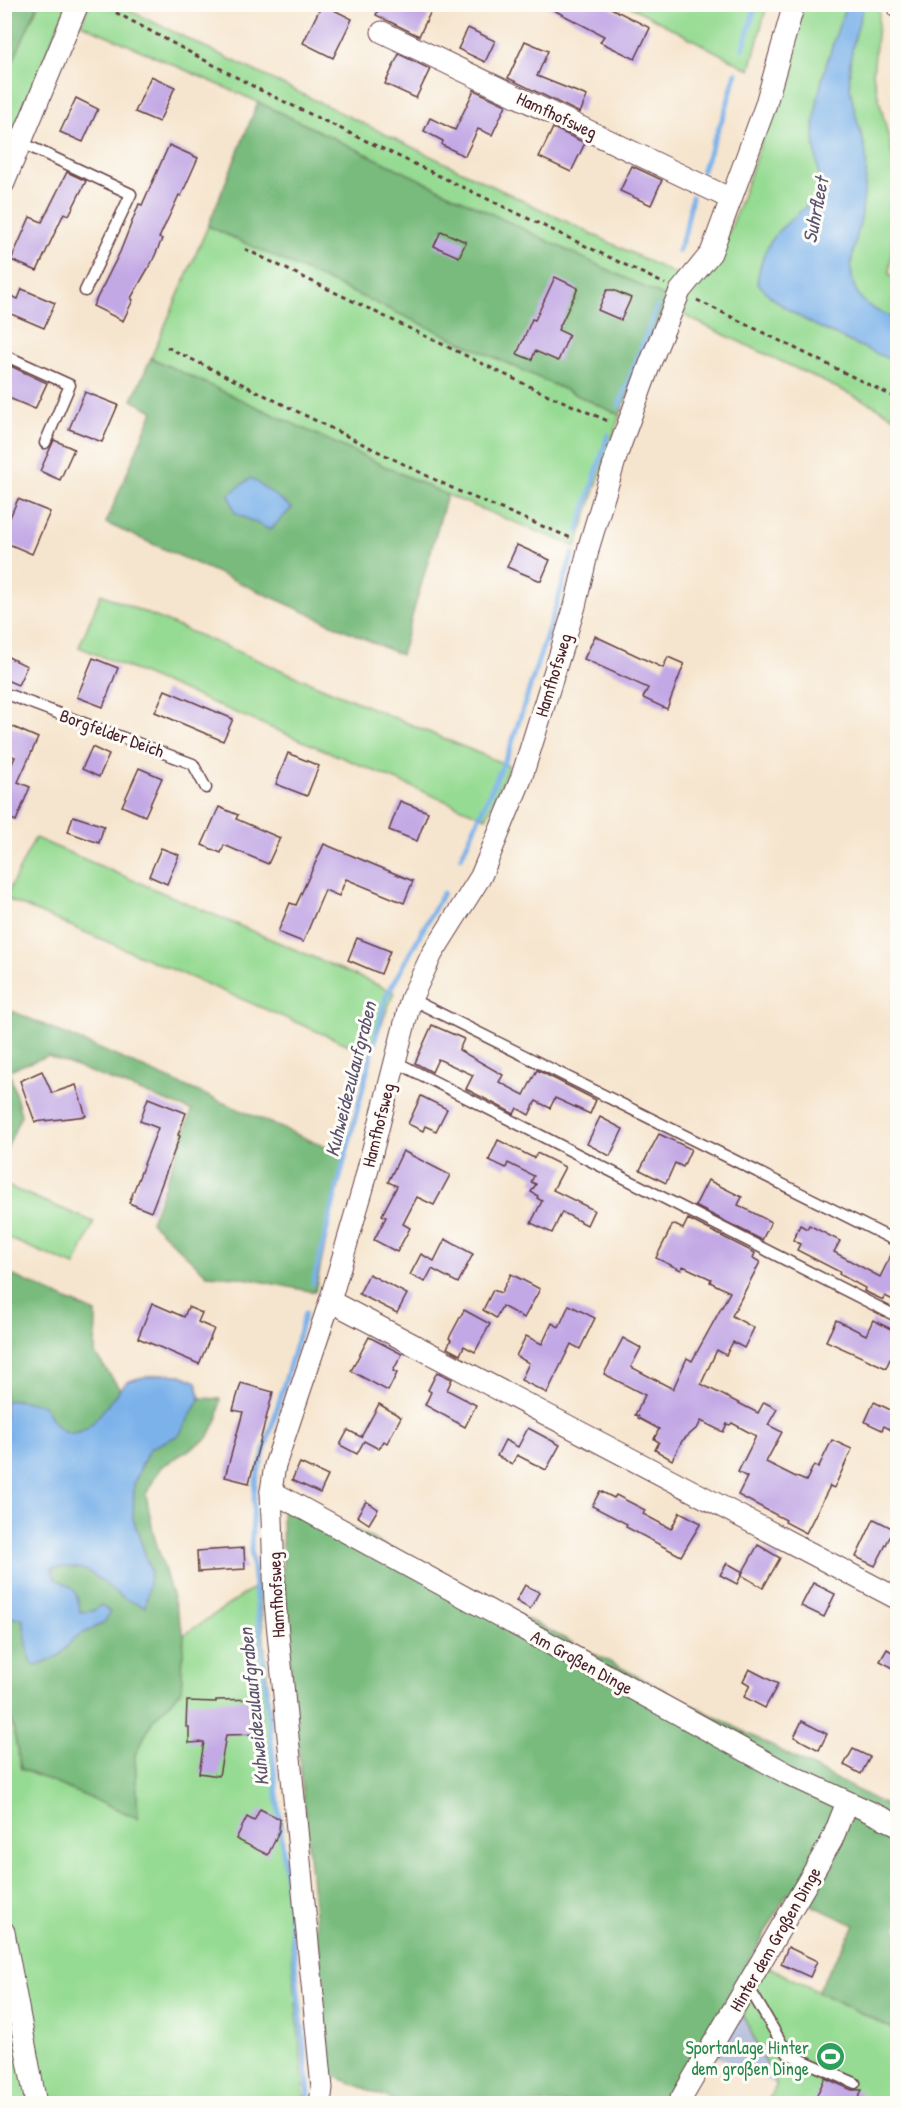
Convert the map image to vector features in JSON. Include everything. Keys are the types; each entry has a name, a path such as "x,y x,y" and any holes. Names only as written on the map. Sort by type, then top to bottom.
{"street":[{"path":"4,183 78,4"},
{"name":"Hamfhofsweg","path":"320,2103 322,2088 275,1602 271,1491 275,1465 330,1301 363,1188 411,999 432,954 481,876 521,779 575,606 589,546 626,429 680,291 711,253 765,107 794,4"},
{"name":"Hamfhofsweg","path":"382,32 731,199"},
{"path":"330,1301 897,1599"},
{"name":"Am Großen Dinge","path":"271,1491 788,1774 897,1825"},
{"name":"Hinter dem Großen Dinge","path":"678,2103 832,1840 847,1802"},
{"path":"4,1932 36,2103"}],"lane":[{"path":"22,143 130,194 85,291"},
{"path":"4,355 70,386 45,444"},
{"name":"Borgfelder Deich","path":"4,693 194,764 206,788"},
{"path":"411,999 897,1242"},
{"path":"394,1061 897,1317"},
{"path":"748,1986 788,2054 855,2083"}],"path":[{"path":"100,4 262,91 680,291 897,399"},
{"path":"245,249 537,390 626,429"},
{"path":"167,347 458,491 589,546"}],"shaded area":[{"path":"741,2011 776,2084 715,2056"}],"green space":[{"path":"4,5 38,5 5,79"},
{"path":"38,5 67,5 5,152 4,24 18,48"},
{"path":"89,5 118,5 679,276 667,298 258,102 81,24"},
{"path":"628,5 767,5 750,70"},
{"path":"804,5 880,5 873,74 897,173 897,204 889,274 897,279 897,418 682,313 690,286 710,277 715,268 763,138"},
{"path":"258,102 667,298 620,415 208,226"},
{"path":"208,226 620,415 576,547 447,495 151,358"},
{"path":"151,358 447,495 401,655 106,523 153,411 132,400"},
{"path":"101,594 509,766 486,818 79,647"},
{"path":"35,838 394,992 370,1054 5,898"},
{"path":"12,1011 344,1155 315,1292 239,1277 207,1275 151,1222 192,1111 48,1056 9,1070 21,1115 5,1153 5,1029"},
{"path":"7,1186 94,1222 75,1266 5,1237"},
{"path":"5,1272 96,1313 95,1354 120,1389 103,1412 81,1431 73,1433 60,1429 43,1405 17,1400 5,1401"},
{"path":"200,1398 220,1399 218,1417 208,1438 161,1467 146,1494 153,1532 184,1635 181,1691 153,1720 135,1755 138,1818 21,1769 5,1684 4,1611 8,1617 23,1619 30,1661 58,1657 74,1638 104,1623 93,1611 80,1613 55,1579 52,1568 83,1569 97,1576 121,1597 151,1572 133,1518 134,1483 149,1449 179,1435"},
{"path":"282,1492 897,1811 897,2031 817,1991 855,1925 787,1894 669,2103 401,2103 331,2075 283,1596"},
{"path":"259,1584 305,2103 5,2103 4,1684 21,1769 138,1818 135,1755 153,1720 181,1691 184,1635"},
{"name":"Sportanlage Hinter dem großen Dinge","path":"766,1966 897,2031 897,2103 767,2103 776,2084 741,2011"}],"water":[{"name":"Suhrfleet","path":"846,4 864,5 853,44 849,75 852,101 865,148 866,163 862,212 851,273 860,298 874,309 897,319 897,363 803,319 769,295 757,282 763,258 771,241 779,230 813,200 819,190 814,135 817,101"},
{"path":"251,478 292,508 270,530 235,513 229,494"},
{"path":"162,1374 181,1375 197,1382 200,1398 179,1435 149,1449 134,1483 133,1518 151,1572 145,1607 122,1597 96,1576 83,1569 52,1568 55,1579 74,1590 80,1612 93,1611 101,1605 110,1612 104,1623 74,1638 58,1657 37,1666 30,1661 23,1619 8,1617 5,1611 5,1401 17,1400 43,1405 56,1425 67,1432 77,1433 95,1420 126,1383 138,1378"}],"building":[{"path":"322,4 352,19 333,58 303,43"},
{"path":"381,4 423,4 432,9 419,36 376,15"},
{"path":"542,4 603,4 650,28 635,59 600,42 604,36"},
{"path":"468,28 495,41 485,62 458,49"},
{"path":"525,41 548,51 537,76 587,96 580,113 508,78"},
{"path":"399,54 430,69 416,98 385,84"},
{"path":"151,76 175,87 159,122 135,112"},
{"path":"474,90 506,105 492,135 478,129 465,156 442,145 443,141 424,131 430,118 455,130"},
{"path":"76,98 98,109 83,142 60,132"},
{"path":"553,128 585,143 571,172 539,157"},
{"path":"169,145 198,158 159,238 162,239 153,260 131,298 133,300 123,321 93,306 120,252 139,204 142,205"},
{"path":"632,166 662,180 651,205 620,191"},
{"path":"67,172 86,181 69,215 64,213 37,271 11,260 30,217 42,222"},
{"path":"441,231 466,242 459,257 434,246"},
{"path":"555,277 578,288 558,330 569,335 558,361 535,351 532,360 517,354 532,319 535,320"},
{"path":"22,289 55,303 44,328 4,311 4,293 18,299"},
{"path":"607,290 613,290 631,298 621,320 598,310"},
{"path":"4,363 47,383 35,409 4,396"},
{"path":"85,392 118,405 102,442 69,429"},
{"path":"54,440 74,449 60,480 40,471"},
{"path":"18,499 50,512 32,554 4,542 4,531"},
{"path":"517,545 550,560 541,581 507,567"},
{"path":"595,636 663,668 668,657 684,664 667,709 643,698 648,688 584,659"},
{"path":"4,655 27,666 18,685 4,679"},
{"path":"93,658 118,668 103,707 77,697"},
{"path":"165,690 233,719 223,741 155,712"},
{"path":"4,723 38,738 18,782 30,787 16,821 4,816 4,777 15,757 4,752"},
{"path":"92,747 109,755 99,777 82,769"},
{"path":"288,753 319,766 307,796 276,784"},
{"path":"139,768 162,778 145,816 122,806"},
{"path":"400,801 428,812 417,841 389,830"},
{"path":"219,807 238,815 236,819 280,838 268,864 224,845 221,853 202,845"},
{"path":"73,816 104,826 99,843 68,832"},
{"path":"324,844 413,881 404,903 346,879 339,896 325,890 303,942 278,932 290,903 296,905"},
{"path":"161,848 179,855 167,884 149,876"},
{"path":"357,938 390,951 381,974 348,960"},
{"path":"432,1025 464,1039 459,1050 503,1075 499,1082 524,1095 537,1070 596,1100 590,1114 555,1098 550,1108 536,1101 529,1115 517,1108 514,1114 466,1089 473,1075 438,1059 432,1072 415,1063"},
{"path":"42,1071 52,1093 76,1085 86,1116 35,1122 20,1081"},
{"path":"421,1096 447,1109 436,1131 425,1126 423,1131 408,1124"},
{"path":"148,1098 186,1113 178,1135 180,1136 151,1212 129,1203 158,1128 140,1121"},
{"path":"600,1117 623,1129 610,1156 587,1144"},
{"path":"659,1134 691,1149 683,1167 675,1163 666,1183 640,1170"},
{"path":"498,1140 534,1158 537,1153 565,1167 553,1190 594,1210 587,1225 562,1212 552,1233 531,1223 542,1201 531,1192 536,1184 531,1182 534,1176 508,1163 506,1168 489,1160"},
{"path":"403,1151 450,1175 434,1205 417,1197 403,1224 410,1228 397,1252 374,1240 386,1217 382,1215 397,1186 388,1182"},
{"path":"708,1180 742,1197 738,1205 771,1222 762,1240 695,1206"},
{"path":"688,1219 755,1253 753,1258 760,1262 732,1316 754,1328 744,1348 733,1342 726,1355 717,1350 701,1384 758,1413 764,1402 777,1409 768,1425 782,1432 766,1462 794,1476 806,1481 814,1465 818,1468 832,1440 852,1449 834,1488 830,1486 806,1533 738,1495 747,1477 738,1472 756,1436 732,1423 727,1424 723,1432 701,1421 698,1427 682,1441 672,1460 655,1450 659,1442 654,1439 659,1429 635,1415 645,1395 604,1374 623,1338 641,1348 631,1367 673,1389 687,1358 692,1361 730,1292 710,1282 711,1279 683,1266 681,1270 656,1258 673,1224 683,1229"},
{"path":"800,1225 807,1229 809,1225 840,1241 834,1252 880,1277 894,1249 897,1249 897,1302 885,1296 883,1300 864,1291 865,1288 839,1274 840,1272 797,1250 800,1244 793,1240"},
{"path":"445,1239 473,1254 458,1283 432,1269 425,1282 410,1275 421,1254 434,1261"},
{"path":"369,1274 407,1294 397,1313 359,1294"},
{"path":"511,1274 540,1289 524,1318 502,1306 496,1318 483,1310 493,1290 501,1293"},
{"path":"152,1303 184,1317 188,1307 202,1313 198,1322 214,1329 199,1364 138,1338"},
{"path":"569,1305 595,1318 580,1349 571,1344 547,1393 521,1380 529,1363 516,1356 526,1336 542,1344 552,1323 559,1327"},
{"path":"464,1310 490,1324 475,1352 464,1346 460,1355 447,1348 451,1340 449,1338"},
{"path":"836,1320 866,1335 873,1320 897,1332 897,1352 893,1361 890,1359 886,1368 826,1341"},
{"path":"369,1337 402,1354 393,1371 397,1373 388,1391 351,1371"},
{"path":"437,1372 452,1379 447,1390 476,1405 465,1427 425,1405 431,1392 428,1390"},
{"path":"241,1383 273,1392 249,1483 225,1477 243,1412 233,1410"},
{"path":"874,1402 897,1413 897,1433 884,1426 882,1430 865,1422"},
{"path":"379,1404 401,1417 387,1443 384,1441 379,1449 364,1441 357,1454 340,1445 348,1430 361,1437"},
{"path":"528,1428 560,1445 546,1470 517,1455 512,1464 497,1456 505,1440 518,1447"},
{"path":"300,1463 328,1476 320,1493 292,1480"},
{"path":"600,1491 614,1498 616,1495 645,1510 643,1514 671,1529 680,1512 701,1523 681,1556 592,1506"},
{"path":"366,1501 378,1509 369,1524 357,1516"},
{"path":"874,1519 894,1529 875,1566 856,1557"},
{"path":"758,1545 780,1558 763,1588 741,1575"},
{"path":"244,1548 245,1569 198,1572 197,1551"},
{"path":"727,1563 743,1572 737,1584 720,1575"},
{"path":"813,1583 835,1594 824,1617 801,1606"},
{"path":"525,1585 539,1592 530,1609 516,1601"},
{"path":"887,1649 897,1655 897,1670 880,1661"},
{"path":"749,1669 778,1684 765,1708 744,1697 750,1685 743,1681"},
{"path":"261,1699 262,1734 226,1735 219,1776 199,1773 204,1742 189,1743 189,1727 186,1727 187,1701"},
{"path":"802,1721 827,1734 819,1750 794,1737"},
{"path":"853,1749 870,1757 861,1774 844,1765"},
{"path":"260,1809 280,1819 279,1831 268,1855 236,1839 247,1817 254,1821"},
{"path":"788,1947 817,1961 810,1977 781,1964"},
{"path":"825,2078 852,2090 862,2090 856,2103 813,2103"}],"waterway":[{"name":"Kuhweidezulaufgraben","path":"743,49 756,4"},
{"name":"Kuhweidezulaufgraben","path":"702,171 725,112 736,73"},
{"name":"Kuhweidezulaufgraben","path":"678,251 685,233 692,197"},
{"name":"Kuhweidezulaufgraben","path":"619,406 657,307"},
{"name":"Kuhweidezulaufgraben","path":"578,531 608,435"},
{"name":"Kuhweidezulaufgraben","path":"461,857 510,749 573,553"},
{"name":"Kuhweidezulaufgraben","path":"313,1283 386,997 443,893"},
{"name":"Kuhweidezulaufgraben","path":"305,1313 255,1483 251,1550 310,2104"}],"place":[{"name":"Sportanlage Hinter dem großen Dinge","path":"830,2057"}]}
